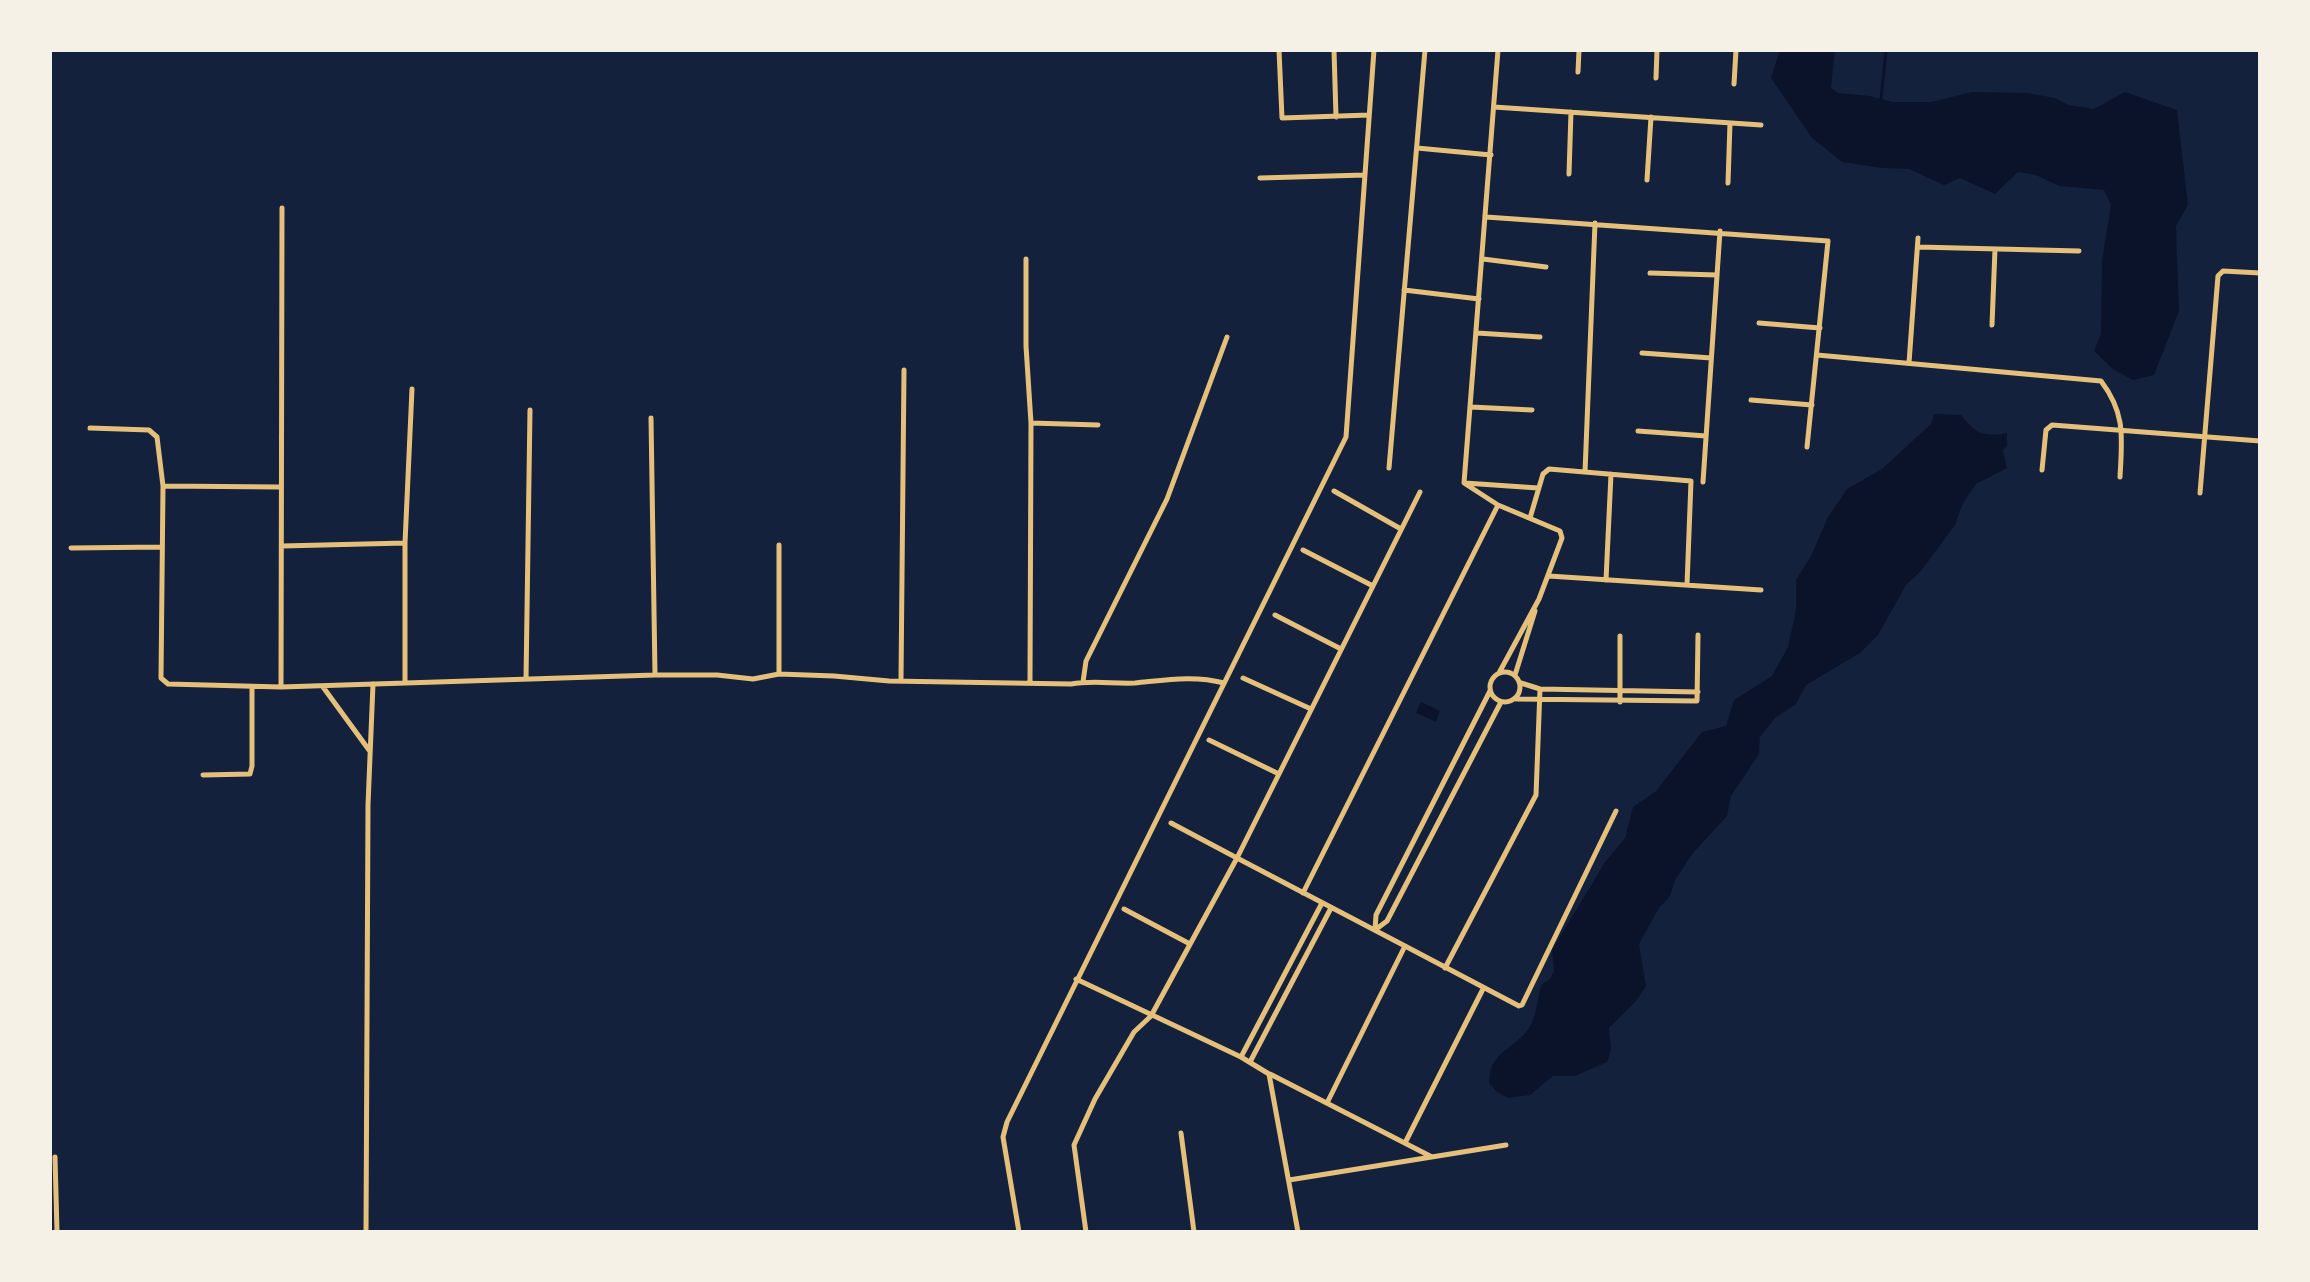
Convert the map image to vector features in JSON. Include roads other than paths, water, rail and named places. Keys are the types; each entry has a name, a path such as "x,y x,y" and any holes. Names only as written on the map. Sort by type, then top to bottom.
{"street":[{"path":"1279,50 1282,118 1369,115"},
{"path":"1334,50 1336,117"},
{"path":"1019,1232 1004,1130 1346,437 1374,50"},
{"path":"1389,468 1425,50"},
{"path":"1464,483 1498,50"},
{"path":"1578,72 1579,50"},
{"path":"1656,78 1657,50"},
{"path":"1734,84 1736,50"},
{"path":"1494,107 1761,125"},
{"path":"1569,174 1571,112"},
{"path":"1647,180 1651,117"},
{"path":"1728,183 1730,123"},
{"path":"1417,148 1491,155"},
{"path":"1260,178 1365,175"},
{"path":"281,687 282,208"},
{"path":"1486,217 1720,231 1828,241 1807,447"},
{"path":"1585,472 1595,223"},
{"path":"1703,482 1720,231"},
{"path":"1909,363 1918,238"},
{"path":"1918,247 2079,251"},
{"path":"1992,325 1995,249"},
{"path":"1026,259 1026,346 1031,423 1030,682"},
{"path":"1483,259 1546,267"},
{"path":"2200,493 2218,276 2223,271 2260,273"},
{"path":"1650,273 1717,275"},
{"path":"1404,290 1479,299"},
{"path":"1759,323 1820,328"},
{"path":"1477,333 1540,337"},
{"path":"1083,682 1086,661 1167,499 1227,337"},
{"path":"1642,353 1711,358"},
{"path":"1817,355 2101,381 2112,395 2123,430 2120,477"},
{"path":"901,680 904,370"},
{"path":"405,682 405,543 412,389"},
{"path":"1751,400 1812,405"},
{"path":"1471,407 1532,410"},
{"path":"526,679 530,410"},
{"path":"651,418 655,675"},
{"path":"1031,423 1098,425"},
{"path":"2042,470 2048,427 2260,441"},
{"path":"90,428 149,430 155,434 163,486 161,678 164,682 281,687 655,675 717,675 753,679 779,674 1071,684 1186,678 1224,683"},
{"path":"1638,431 1706,436"},
{"path":"1530,518 1545,470 1691,481 1687,585"},
{"path":"1606,580 1611,474"},
{"path":"1464,483 1538,488"},
{"path":"1375,930 1376,915 1490,691 1491,680 1499,673 1539,599 1561,534 1498,505 1464,483"},
{"path":"163,486 280,487"},
{"path":"1334,491 1401,529"},
{"path":"1086,1232 1074,1145 1095,1099 1134,1032 1151,1016 1237,858 1420,492"},
{"path":"1303,893 1498,505"},
{"path":"282,546 405,543"},
{"path":"779,545 779,674"},
{"path":"71,548 161,547"},
{"path":"1303,550 1373,586"},
{"path":"1549,576 1761,590"},
{"path":"1515,675 1539,599"},
{"path":"1275,615 1341,649"},
{"path":"1501,702 1516,699 1697,701 1698,635"},
{"path":"1620,636 1620,702"},
{"path":"1499,673 1515,675 1521,683 1540,689 1698,692"},
{"path":"1243,678 1311,709"},
{"path":"1516,699 1521,683"},
{"path":"366,1232 373,684"},
{"path":"323,686 370,751"},
{"path":"203,775 250,774 252,687"},
{"path":"1445,968 1536,795 1540,689"},
{"path":"1490,691 1501,702"},
{"path":"1375,930 1387,921 1501,702"},
{"path":"1209,740 1279,774"},
{"path":"1171,823 1519,1006 1526,1002 1616,811"},
{"path":"1241,1057 1322,903"},
{"path":"1250,1062 1331,908"},
{"path":"1124,909 1190,944"},
{"path":"1327,1103 1405,946"},
{"path":"1076,979 1241,1057 1432,1157"},
{"path":"1405,1143 1483,989"},
{"path":"1269,1074 1298,1232"},
{"path":"1181,1133 1194,1232"},
{"path":"1289,1180 1506,1145"},
{"path":"55,1157 57,1232"}],"water":[{"path":"1783,50 1835,50 1831,88 1838,93 1892,102 1931,102 1972,92 2028,93 2094,109 2125,92 2177,110 2188,205 2176,226 2179,311 2154,375 2133,380 2113,369 2094,351 2101,334 2102,260 2111,205 2104,190 2059,186 2036,175 2018,172 1995,194 1960,178 1944,185 1909,169 1842,162 1812,138 1771,78 1779,53"},
{"path":"1934,414 1961,415 1976,430 1986,434 2007,433 2007,446 2003,450 2007,468 1976,484 1963,503 1955,525 1921,571 1906,585 1878,635 1860,653 1806,685 1796,704 1775,718 1760,737 1759,754 1731,796 1727,816 1693,853 1639,944 1646,986 1636,1001 1609,1028 1611,1050 1607,1062 1575,1076 1553,1076 1530,1095 1508,1098 1497,1092 1489,1083 1493,1064 1531,1024 1541,985 1550,979 1554,971 1552,950 1605,862 1625,838 1633,807 1656,791 1702,732 1726,726 1734,700 1772,676 1788,647 1796,610 1796,580 1811,556 1828,517 1847,489 1882,469 1931,424"},
{"path":"1421,702 1440,711 1436,722 1416,713"}],"waterway":[{"path":"1881,99 1886,50"}]}
